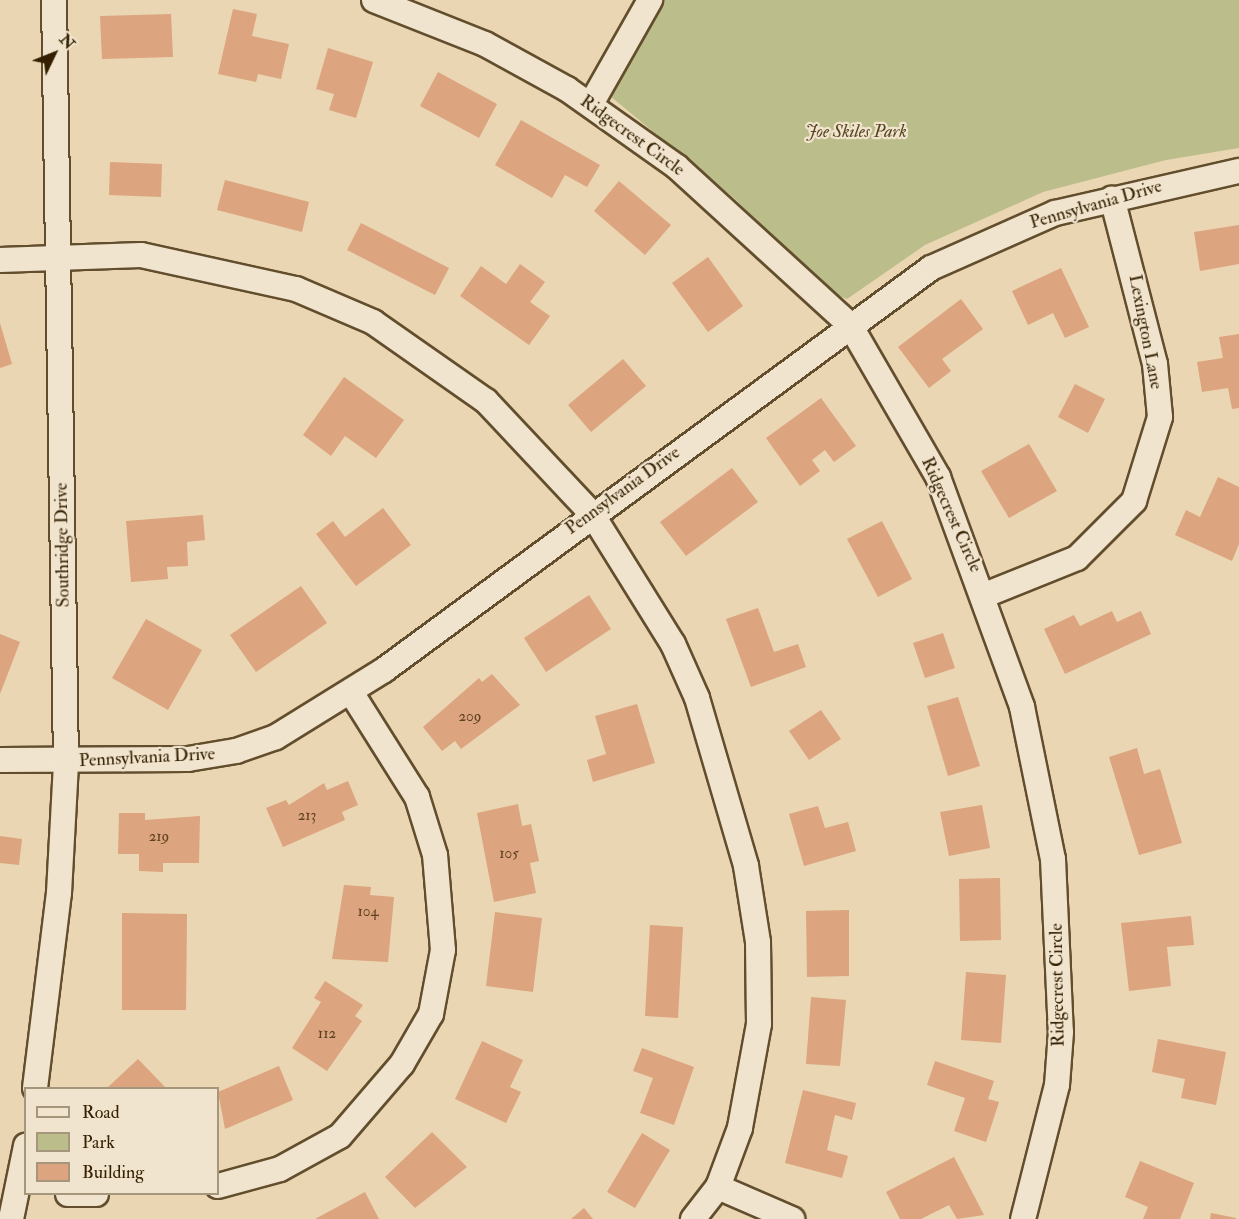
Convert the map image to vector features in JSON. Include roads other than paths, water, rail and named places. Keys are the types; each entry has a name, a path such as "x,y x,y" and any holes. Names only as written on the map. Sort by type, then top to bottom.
{"street":[{"name":"Southridge Drive","path":"35,1087 59,893 66,762 54,0"},
{"name":"Ridgecrest Circle","path":"374,0 485,44 591,104 676,167 850,325 938,477 985,595 1022,707 1043,796 1057,926 1061,1032 1057,1085 1023,1219"},
{"path":"591,104 650,0"},
{"name":"Pennsylvania Drive","path":"0,759 66,762 188,759 236,752 276,736 351,692 592,513 932,268 983,243 1112,198 1239,171"},
{"name":"Lexington Lane","path":"985,595 1077,558 1134,501 1160,417 1155,364 1112,198"},
{"path":"0,260 58,254 141,255 214,267 296,289 373,322 486,401 592,513 673,644 697,698 746,866 758,942 759,1024 740,1128 718,1186 693,1219"},
{"path":"219,1186 280,1169 340,1136 402,1064 431,1014 443,950 435,855 417,797 351,692"},
{"path":"12,1219 14,1187 24,1153"},
{"path":"718,1186 792,1219"}],"park label":[{"name":"Joe Skiles Park","path":"856,132"}]}
